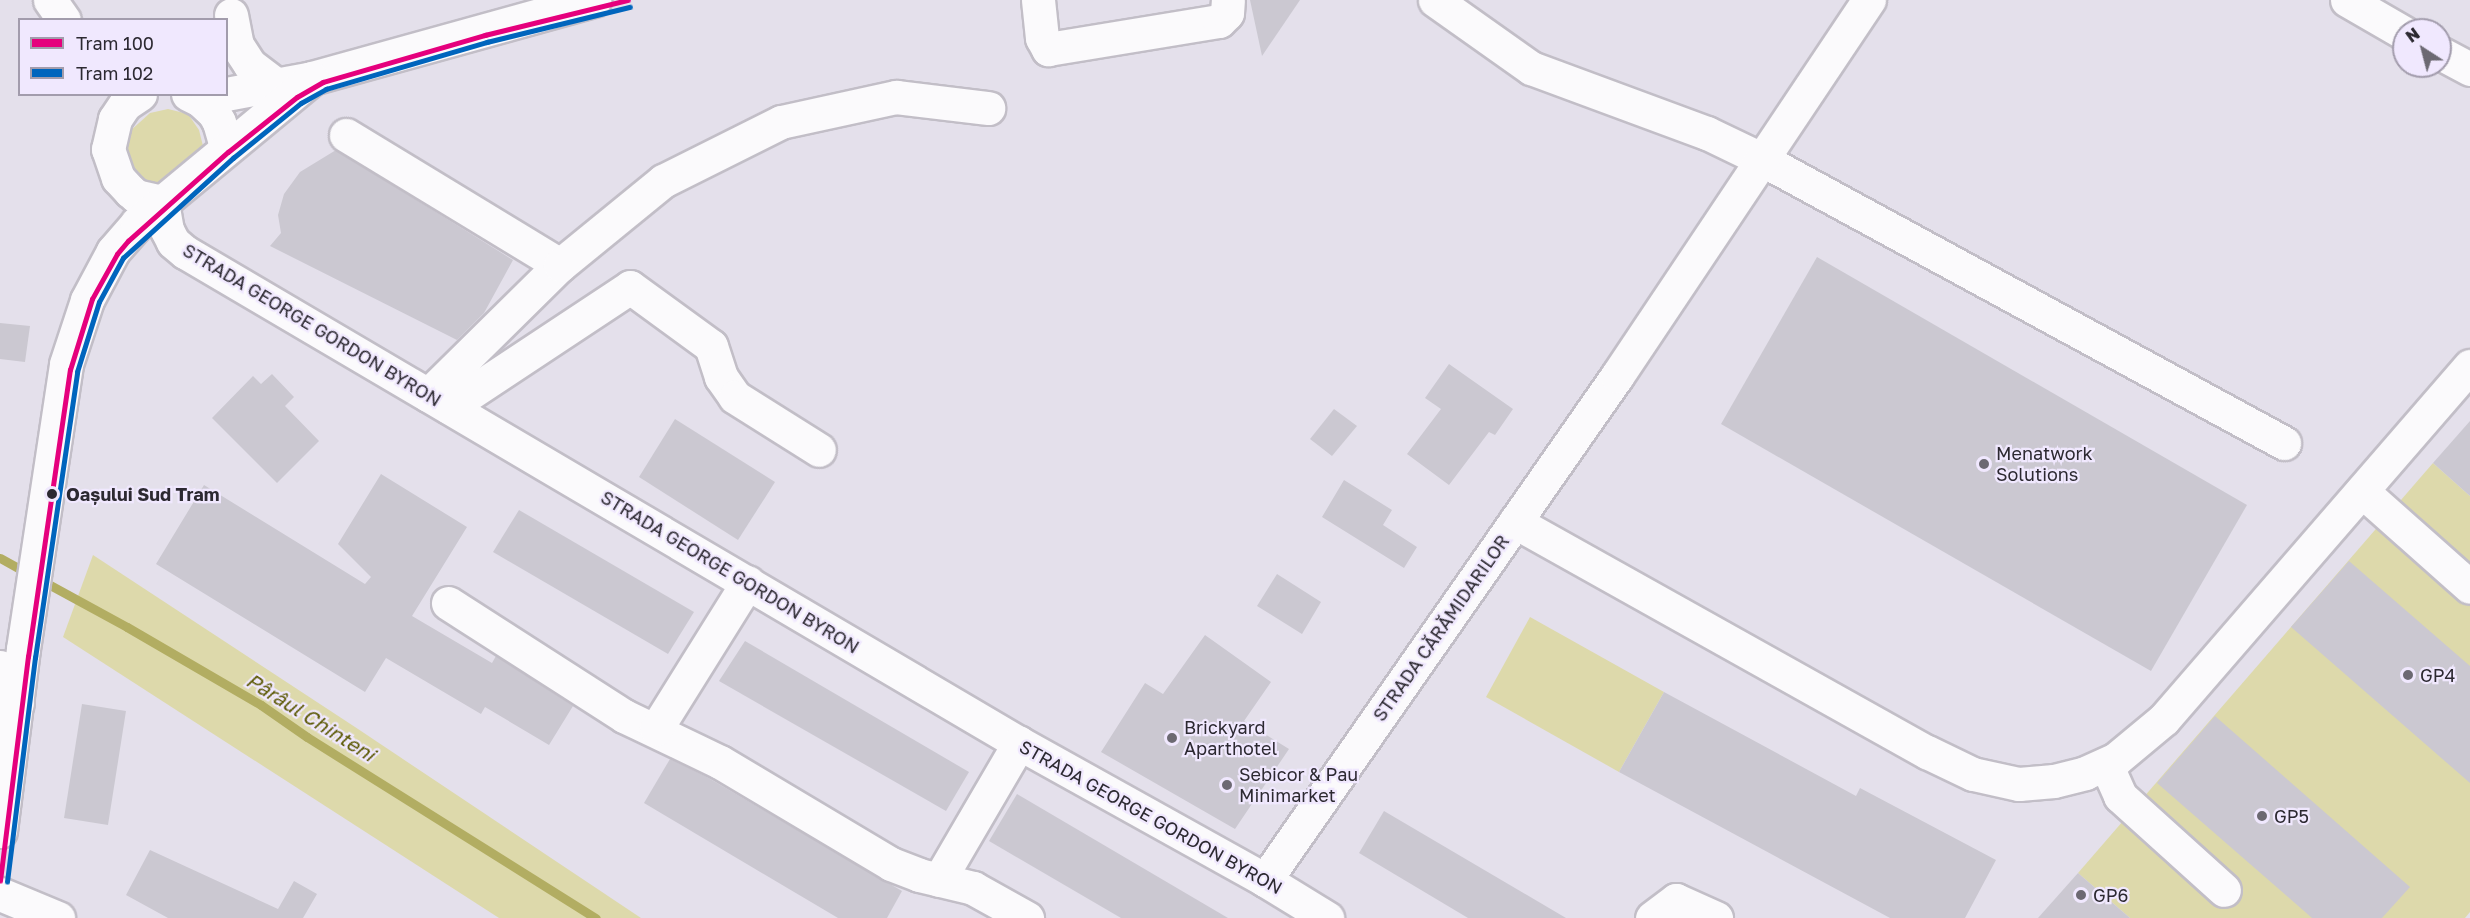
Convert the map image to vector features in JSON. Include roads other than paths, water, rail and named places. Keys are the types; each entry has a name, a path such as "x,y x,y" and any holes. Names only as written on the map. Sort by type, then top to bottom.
{"street":[{"path":"50,0 63,18"},
{"path":"228,93 312,78 594,0"},
{"path":"1038,0 1042,38 1048,48 1219,21 1227,13 1228,0"},
{"path":"1436,0 1531,68 1707,133 1763,160 2284,443"},
{"name":"STRADA CĂRĂMIDARILOR","path":"1265,879 1617,376 1869,0"},
{"path":"2347,0 2392,26"},
{"path":"233,12 237,45 250,65 275,84"},
{"path":"2452,59 2470,69"},
{"path":"0,831 17,703 11,658 53,447 66,363 75,329 99,273 130,230 226,147 312,78"},
{"path":"210,96 226,147"},
{"path":"438,401 560,265 663,181 781,122 896,97 988,108"},
{"path":"113,251 114,206 108,149 109,134 128,98"},
{"path":"346,135 560,265"},
{"path":"111,165 118,178 136,196 162,202"},
{"name":"STRADA GEORGE GORDON BYRON","path":"162,202 167,230 173,242 185,252 1019,743 1265,879 1287,908 1327,918"},
{"path":"438,401 630,286 711,346 721,377 735,397 819,450"},
{"path":"1515,522 1927,752 1973,774 2019,784 2055,781 2106,764 2134,746 2164,719 2470,366"},
{"path":"2362,491 2470,587"},
{"path":"656,729 747,582"},
{"path":"448,603 624,716 656,729 720,762 891,864 939,880 973,888 1027,918"},
{"path":"939,880 1019,743"},
{"path":"2106,764 2120,796 2224,890"},
{"path":"0,894 58,918"},
{"path":"1652,918 1676,900 1716,918"}],"waterway":[{"name":"Pârâul Chinteni","path":"0,558 27,573"},
{"name":"Pârâul Chinteni","path":"39,579 261,705 307,737 596,918"}],"tram line":[{"name":"100","path":"0,881 28,657 70,370 92,299 117,254 128,241 228,152 297,97 323,82 485,35 628,0"},
{"name":"102","path":"7,882 35,658 77,372 99,302 123,258 233,158 301,103 326,89 487,42 630,7"}],"place":[{"name":"Menatwork Solutions","path":"1984,464"},
{"name":"Oașului Sud Tram","path":"52,494"},
{"name":"GP4","path":"2408,675"},
{"name":"Brickyard Aparthotel","path":"1172,738"},
{"name":"Sebicor & Pau Minimarket","path":"1227,785"},
{"name":"GP5","path":"2262,816"},
{"name":"GP6","path":"2081,895"}]}
